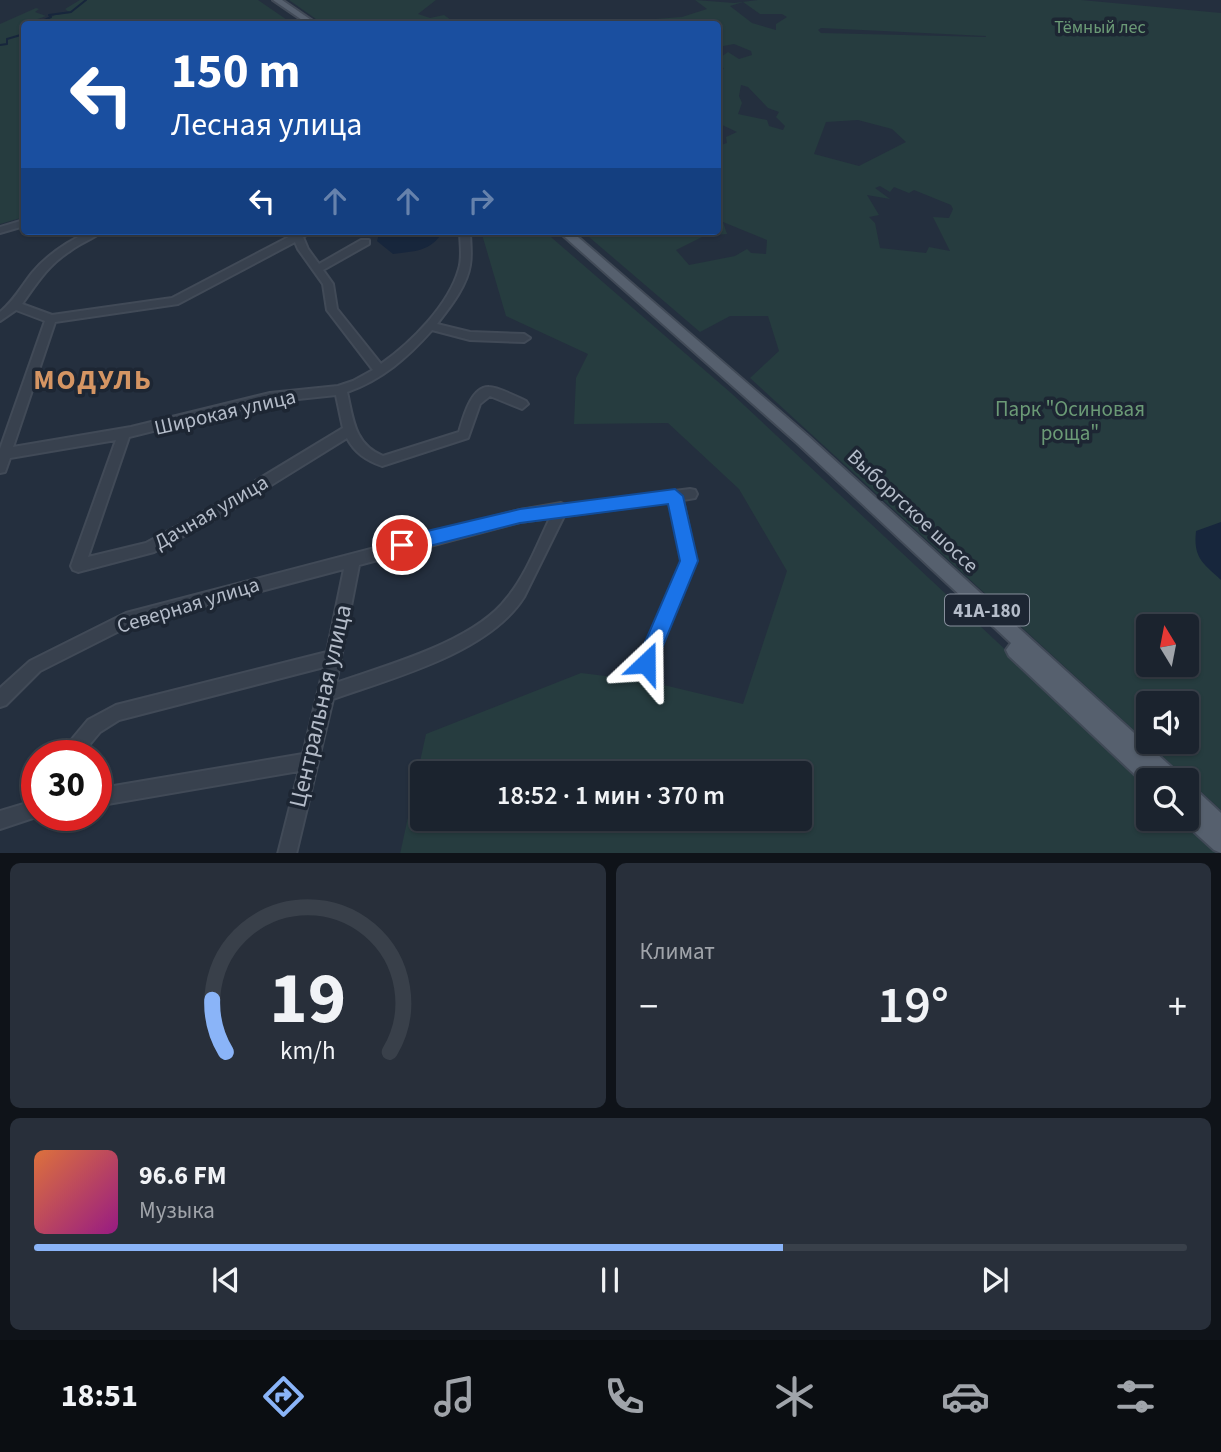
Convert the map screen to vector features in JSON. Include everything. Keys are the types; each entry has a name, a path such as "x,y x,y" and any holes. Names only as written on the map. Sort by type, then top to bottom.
{"main road":[{"path":"271,0 302,21"},
{"path":"277,0 308,21"},
{"name":"41А-180","path":"563,235 713,364"},
{"name":"41А-180","path":"568,235 713,364"},
{"name":"Выборгское шоссе","path":"713,364 1141,768"},
{"name":"Выборгское шоссе","path":"713,364 802,439 1158,768"},
{"path":"1199,806 1221,826"},
{"path":"1199,823 1221,843"}],"street":[{"path":"0,230 21,224"},
{"path":"0,317 17,306 36,275 78,235"},
{"path":"17,306 51,319 174,301 302,235"},
{"path":"304,235 303,249 328,284 332,310 380,370"},
{"name":"Широкая улица","path":"3,453 124,435 266,398 341,390 380,370 406,351 430,326 464,271 465,235"},
{"path":"319,268 365,242"},
{"path":"0,468 51,319"},
{"path":"430,326 470,336 524,338"},
{"path":"341,390 348,431 371,458 382,461 464,435 475,402 488,391 522,404"},
{"name":"Дачная улица","path":"124,435 78,566 149,548 221,509 348,431"},
{"path":"353,559 452,531 561,509 690,494"},
{"path":"646,663 689,561 675,496"},
{"path":"326,694 396,669 490,627 512,604 561,509"},
{"name":"Центральная улица","path":"287,853 326,694 353,559"},
{"name":"Северная улица","path":"0,699 35,666 126,620 353,559"},
{"path":"82,740 94,726 116,713 316,661 333,660"},
{"path":"112,795 308,761"},
{"path":"0,820 21,812"}],"green space":[{"path":"80,0 258,0 289,21 44,21 55,15 70,13 65,9"},
{"path":"289,0 436,0 418,14 430,18 444,15 451,20 450,21 319,21"},
{"path":"695,0 734,3 758,0 1081,0 1221,13 1221,810 1199,790 1199,768 1175,768 1160,754 1199,754 1199,691 1136,691 1136,732 750,378 779,351 768,316 730,316 700,332 587,235 716,235 704,236 676,250 689,265 735,256 747,249 751,253 766,254 767,240 723,222 727,234 721,235 721,145 727,143 726,137 737,132 721,124 721,72 724,68 721,68 721,57 728,52 739,59 752,55 751,51 734,44 721,46 721,21 653,21 682,17 707,9","holes":["743,2 760,14 782,14 787,17 776,24 776,30 752,23 730,6","821,28 986,36 986,37 821,33 818,30","741,85 748,87 768,108 779,112 776,117 785,126 783,130 769,126 767,120 738,114 742,103 739,96","858,120 892,129 906,142 859,166 814,154 826,122","880,186 890,192 894,187 909,193 914,190 951,205 953,209 949,218 933,217 950,251 929,247 926,253 880,248 875,223 869,217 879,215 867,195 890,199 875,188"]},
{"path":"36,8 39,9 35,12 46,16 32,21 21,21 21,218 0,224 0,24"},
{"path":"482,235 549,235 731,393 1136,772 1136,831 1198,831 1220,853 400,853 410,808 410,831 812,831 812,761 420,761 426,734 581,673 647,681 743,704 787,571 739,489 668,423 574,424 576,378 588,354 506,316"}],"water":[{"path":"379,235 440,235 428,247 393,254 377,241"},
{"path":"1221,522 1221,580 1201,559 1195,540 1196,531"}],"waterway":[{"path":"42,21 51,17 49,15 71,12 86,0"},
{"path":"0,45 7,44 7,39 21,35"}],"district":[{"name":"МОДУЛЬ","path":"93,379"}],"route":[{"path":"402,545 520,516 675,496 689,561 646,663"}],"park label":[{"name":"Тёмный лес","path":"1100,27"},
{"name":"Парк \"Осиновая роща\"","path":"1070,421"}]}
